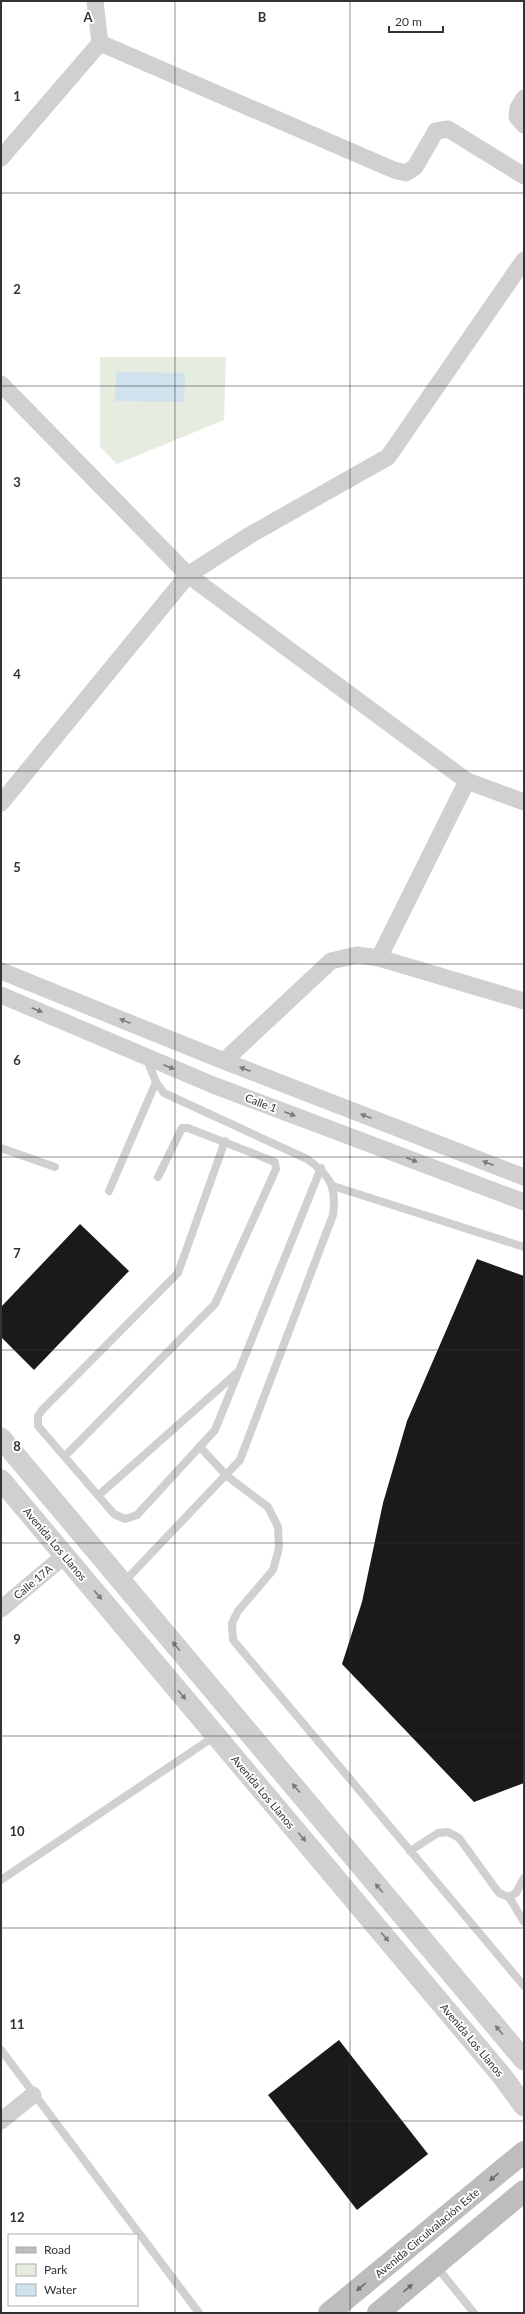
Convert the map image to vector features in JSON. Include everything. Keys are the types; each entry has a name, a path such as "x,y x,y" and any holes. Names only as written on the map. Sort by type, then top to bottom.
{"main road":[{"name":"Avenida Circulvalación Este","path":"329,2313 524,2152"},
{"path":"378,2313 524,2191"}],"street":[{"path":"1,158 100,43 94,1"},
{"path":"100,43 394,170 406,173 415,167 436,131 448,129 524,176"},
{"path":"524,98 518,108 517,117 524,125"},
{"path":"1,803 188,575 250,535 388,458 524,260"},
{"path":"1,384 188,575 467,780 524,802"},
{"path":"379,958 467,780"},
{"path":"224,1061 331,961 357,955 379,958 524,1001"},
{"path":"1,971 224,1061 524,1177"},
{"name":"Calle 1","path":"1,995 214,1086 524,1202"},
{"path":"1,1438 524,2060"},
{"name":"Avenida Los Llanos","path":"1,1480 502,2076 524,2106"},
{"name":"Calle 17A","path":"1,1609 65,1556"},
{"path":"1,2121 33,2095"}],"lane":[{"path":"123,1583 240,1460 333,1215 335,1200 333,1186 321,1168 307,1159 176,1099 164,1092 156,1082 146,1057"},
{"path":"108,1191 156,1082"},
{"path":"65,1456 215,1304 276,1169 275,1162 269,1159 188,1128 182,1128 158,1177"},
{"path":"224,1141 178,1273 38,1416 38,1426 114,1514 125,1519 137,1515 215,1430 241,1369 321,1168"},
{"path":"1,1148 55,1167"},
{"path":"333,1186 524,1247"},
{"path":"99,1495 241,1369"},
{"path":"200,1447 226,1476 268,1507 278,1527 280,1537 273,1570 238,1611 232,1623 233,1640 524,1986"},
{"path":"1,1880 216,1735"},
{"path":"410,1851 438,1834 448,1832 459,1838 499,1893 509,1897 524,1922"},
{"path":"509,1897 516,1893 524,1878"},
{"path":"1,2050 33,2095 199,2313"},
{"path":"435,2265 474,2313"}],"green space":[{"path":"100,357 226,357 224,420 117,464 100,447"}],"water":[{"path":"116,372 185,373 184,402 115,401"}],"building":[{"path":"80,1224 129,1271 34,1370 1,1337 1,1307"},
{"path":"477,1259 524,1276 524,1783 474,1802 342,1664 362,1602 383,1503 407,1421"},
{"path":"339,2040 428,2154 357,2210 268,2095"}]}
